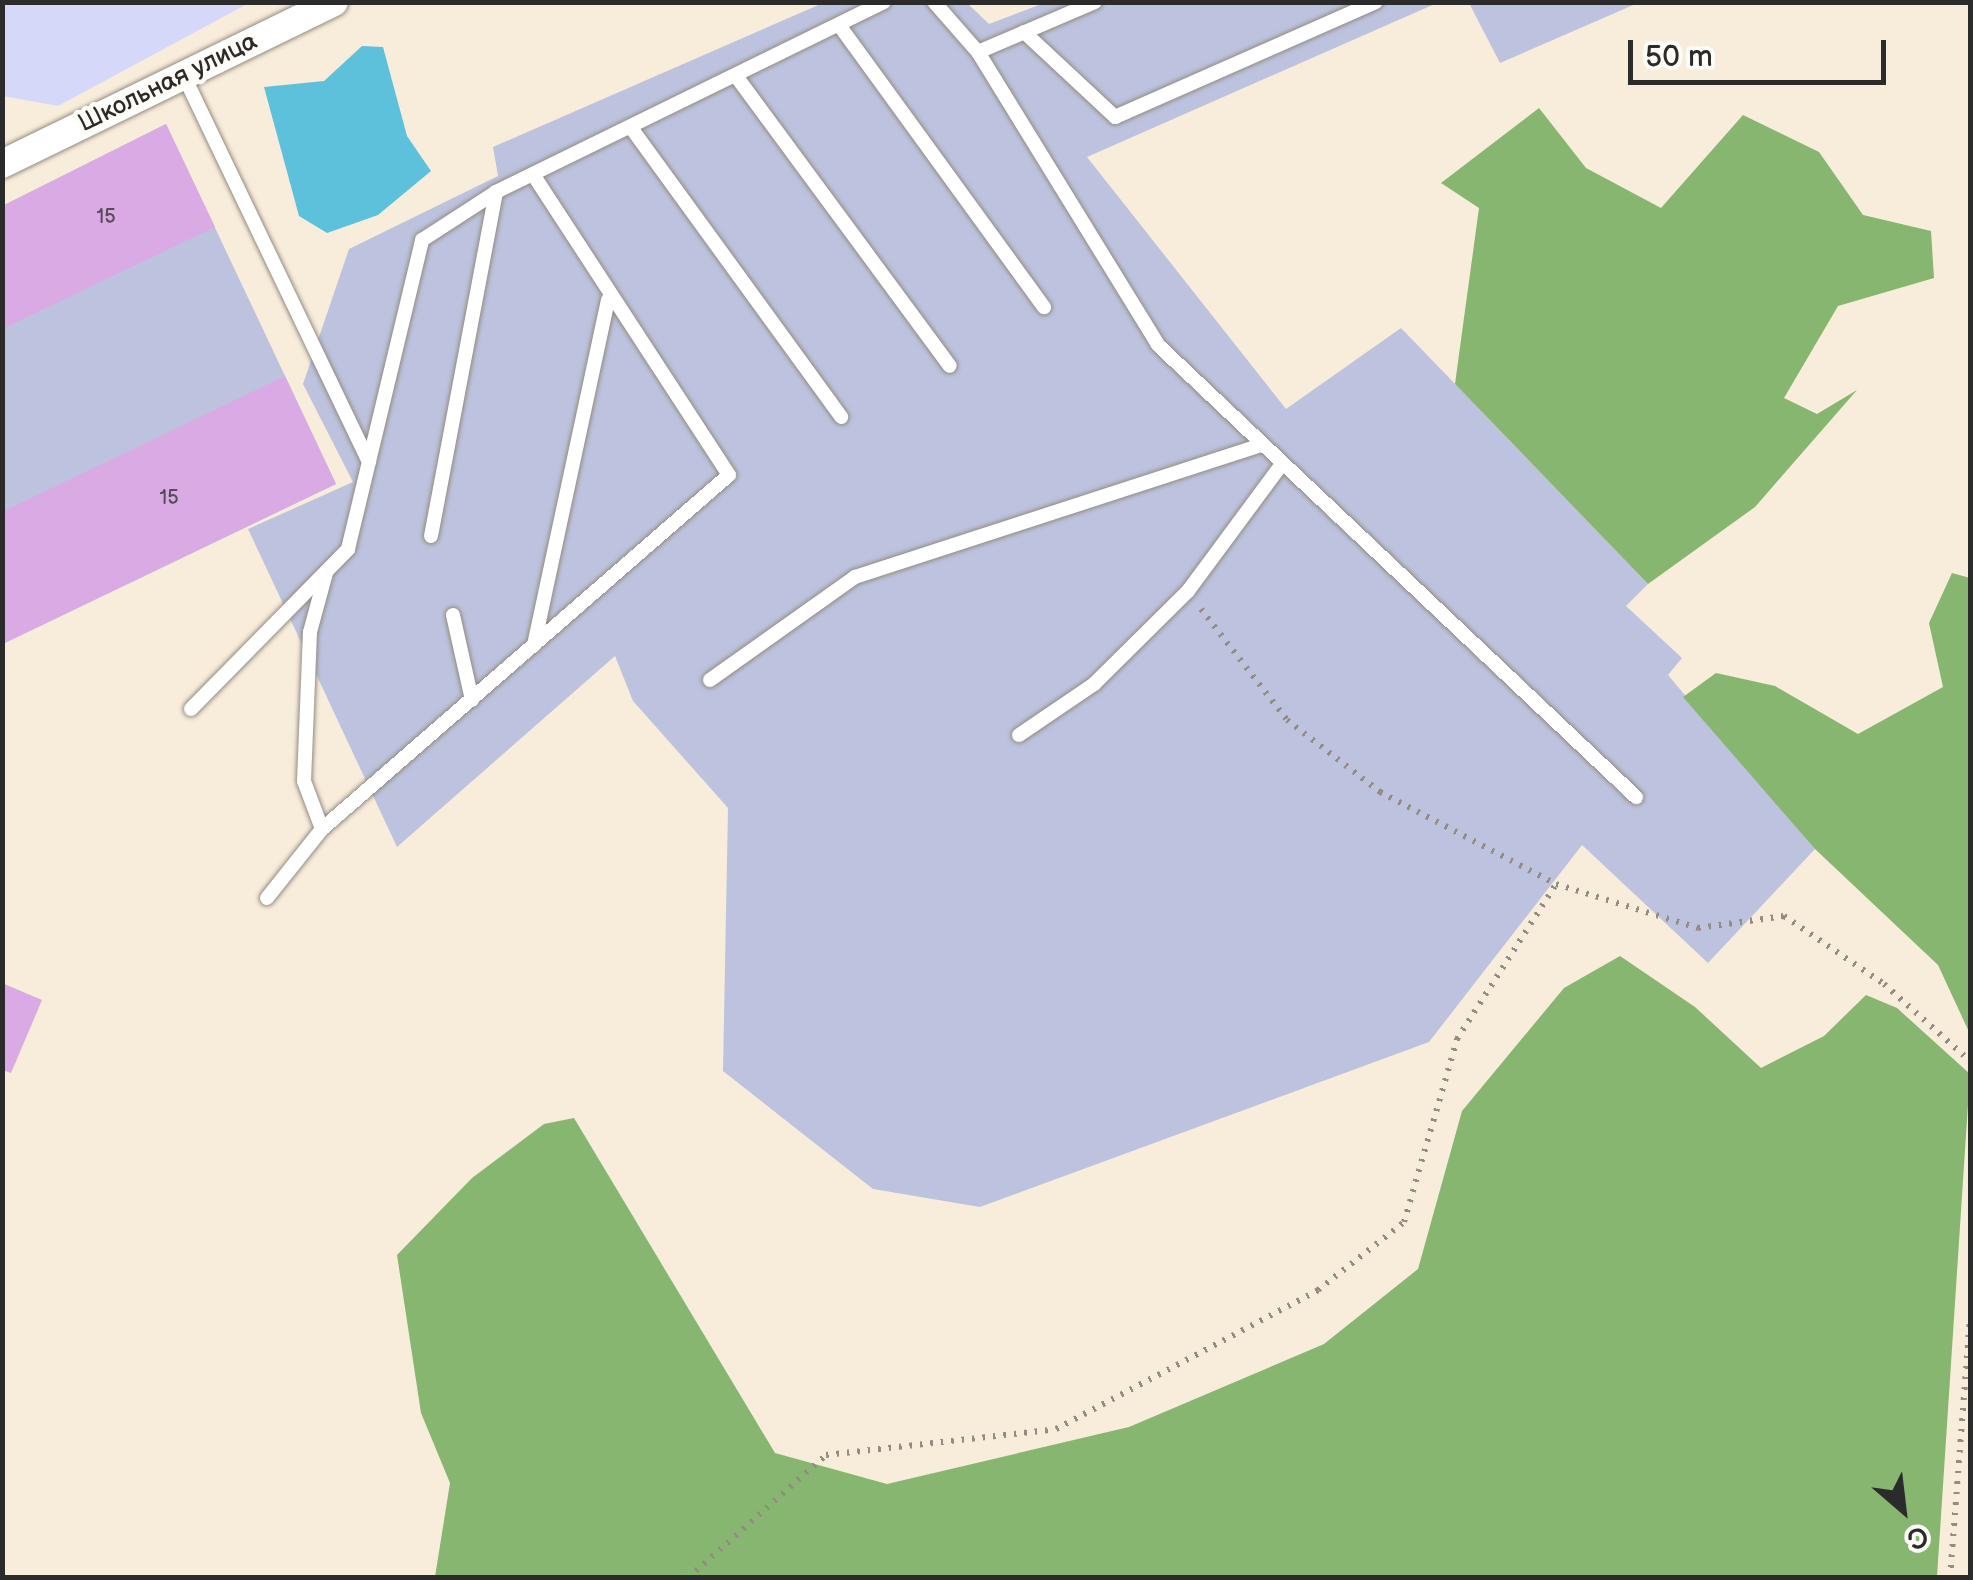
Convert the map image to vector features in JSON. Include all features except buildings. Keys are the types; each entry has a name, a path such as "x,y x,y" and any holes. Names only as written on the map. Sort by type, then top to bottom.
{"street":[{"name":"Школьная улица","path":"2,164 334,2"}],"lane":[{"path":"191,709 348,549 422,240 496,192 535,177 884,2"},
{"path":"934,2 978,52 1158,344 1279,468 1636,797"},
{"path":"978,52 1095,2"},
{"path":"1024,32 1115,117 1376,2"},
{"path":"839,25 1044,307"},
{"path":"184,76 369,462"},
{"path":"736,76 950,366"},
{"path":"632,129 841,417"},
{"path":"267,898 322,828 729,475 608,300 535,177"},
{"path":"432,536 496,192"},
{"path":"534,646 608,300"},
{"path":"710,680 855,577 1257,446"},
{"path":"1019,735 1094,684 1188,591 1279,468"},
{"path":"322,828 304,781 310,632 326,572"},
{"path":"453,615 472,700"}],"path":[{"path":"1188,591 1287,720 1380,792 1556,884 1698,928 1784,916 1884,984 1970,1061"},
{"path":"688,1578 826,1456 1056,1429 1318,1290 1404,1222 1457,1039 1556,884"},
{"path":"1950,1578 1970,1319"}],"shaded area":[{"path":"2,3 249,3 58,106 3,96"},
{"path":"823,3 967,3 989,24 1044,3 1437,3 1087,157 1286,409 1401,328 1648,584 1626,606 1682,658 1668,675 1815,849 1708,963 1582,845 1429,1042 980,1207 873,1189 723,1071 728,808 633,701 615,656 397,847 248,529 353,482 303,384 349,249 498,176 493,147"},
{"path":"1469,3 1638,3 1500,63"},
{"path":"166,124 336,484 3,644 3,206"}],"green space":[{"path":"1539,108 1586,168 1661,208 1743,115 1819,152 1863,215 1931,231 1934,278 1838,306 1784,398 1817,414 1857,390 1755,507 1648,584 1455,384 1479,208 1441,183"},
{"path":"1952,573 1970,578 1970,1034 1938,965 1815,849 1683,697 1716,673 1775,686 1858,734 1943,687 1929,623"},
{"path":"1620,956 1695,1007 1761,1068 1824,1036 1866,995 1897,1008 1970,1074 1937,1577 435,1577 450,1483 421,1413 397,1255 472,1178 544,1124 574,1118 775,1453 887,1484 1129,1427 1324,1344 1418,1269 1462,1111 1564,988"}],"water":[{"path":"362,46 383,47 407,136 431,171 378,215 327,233 299,216 264,87 324,81"}]}
